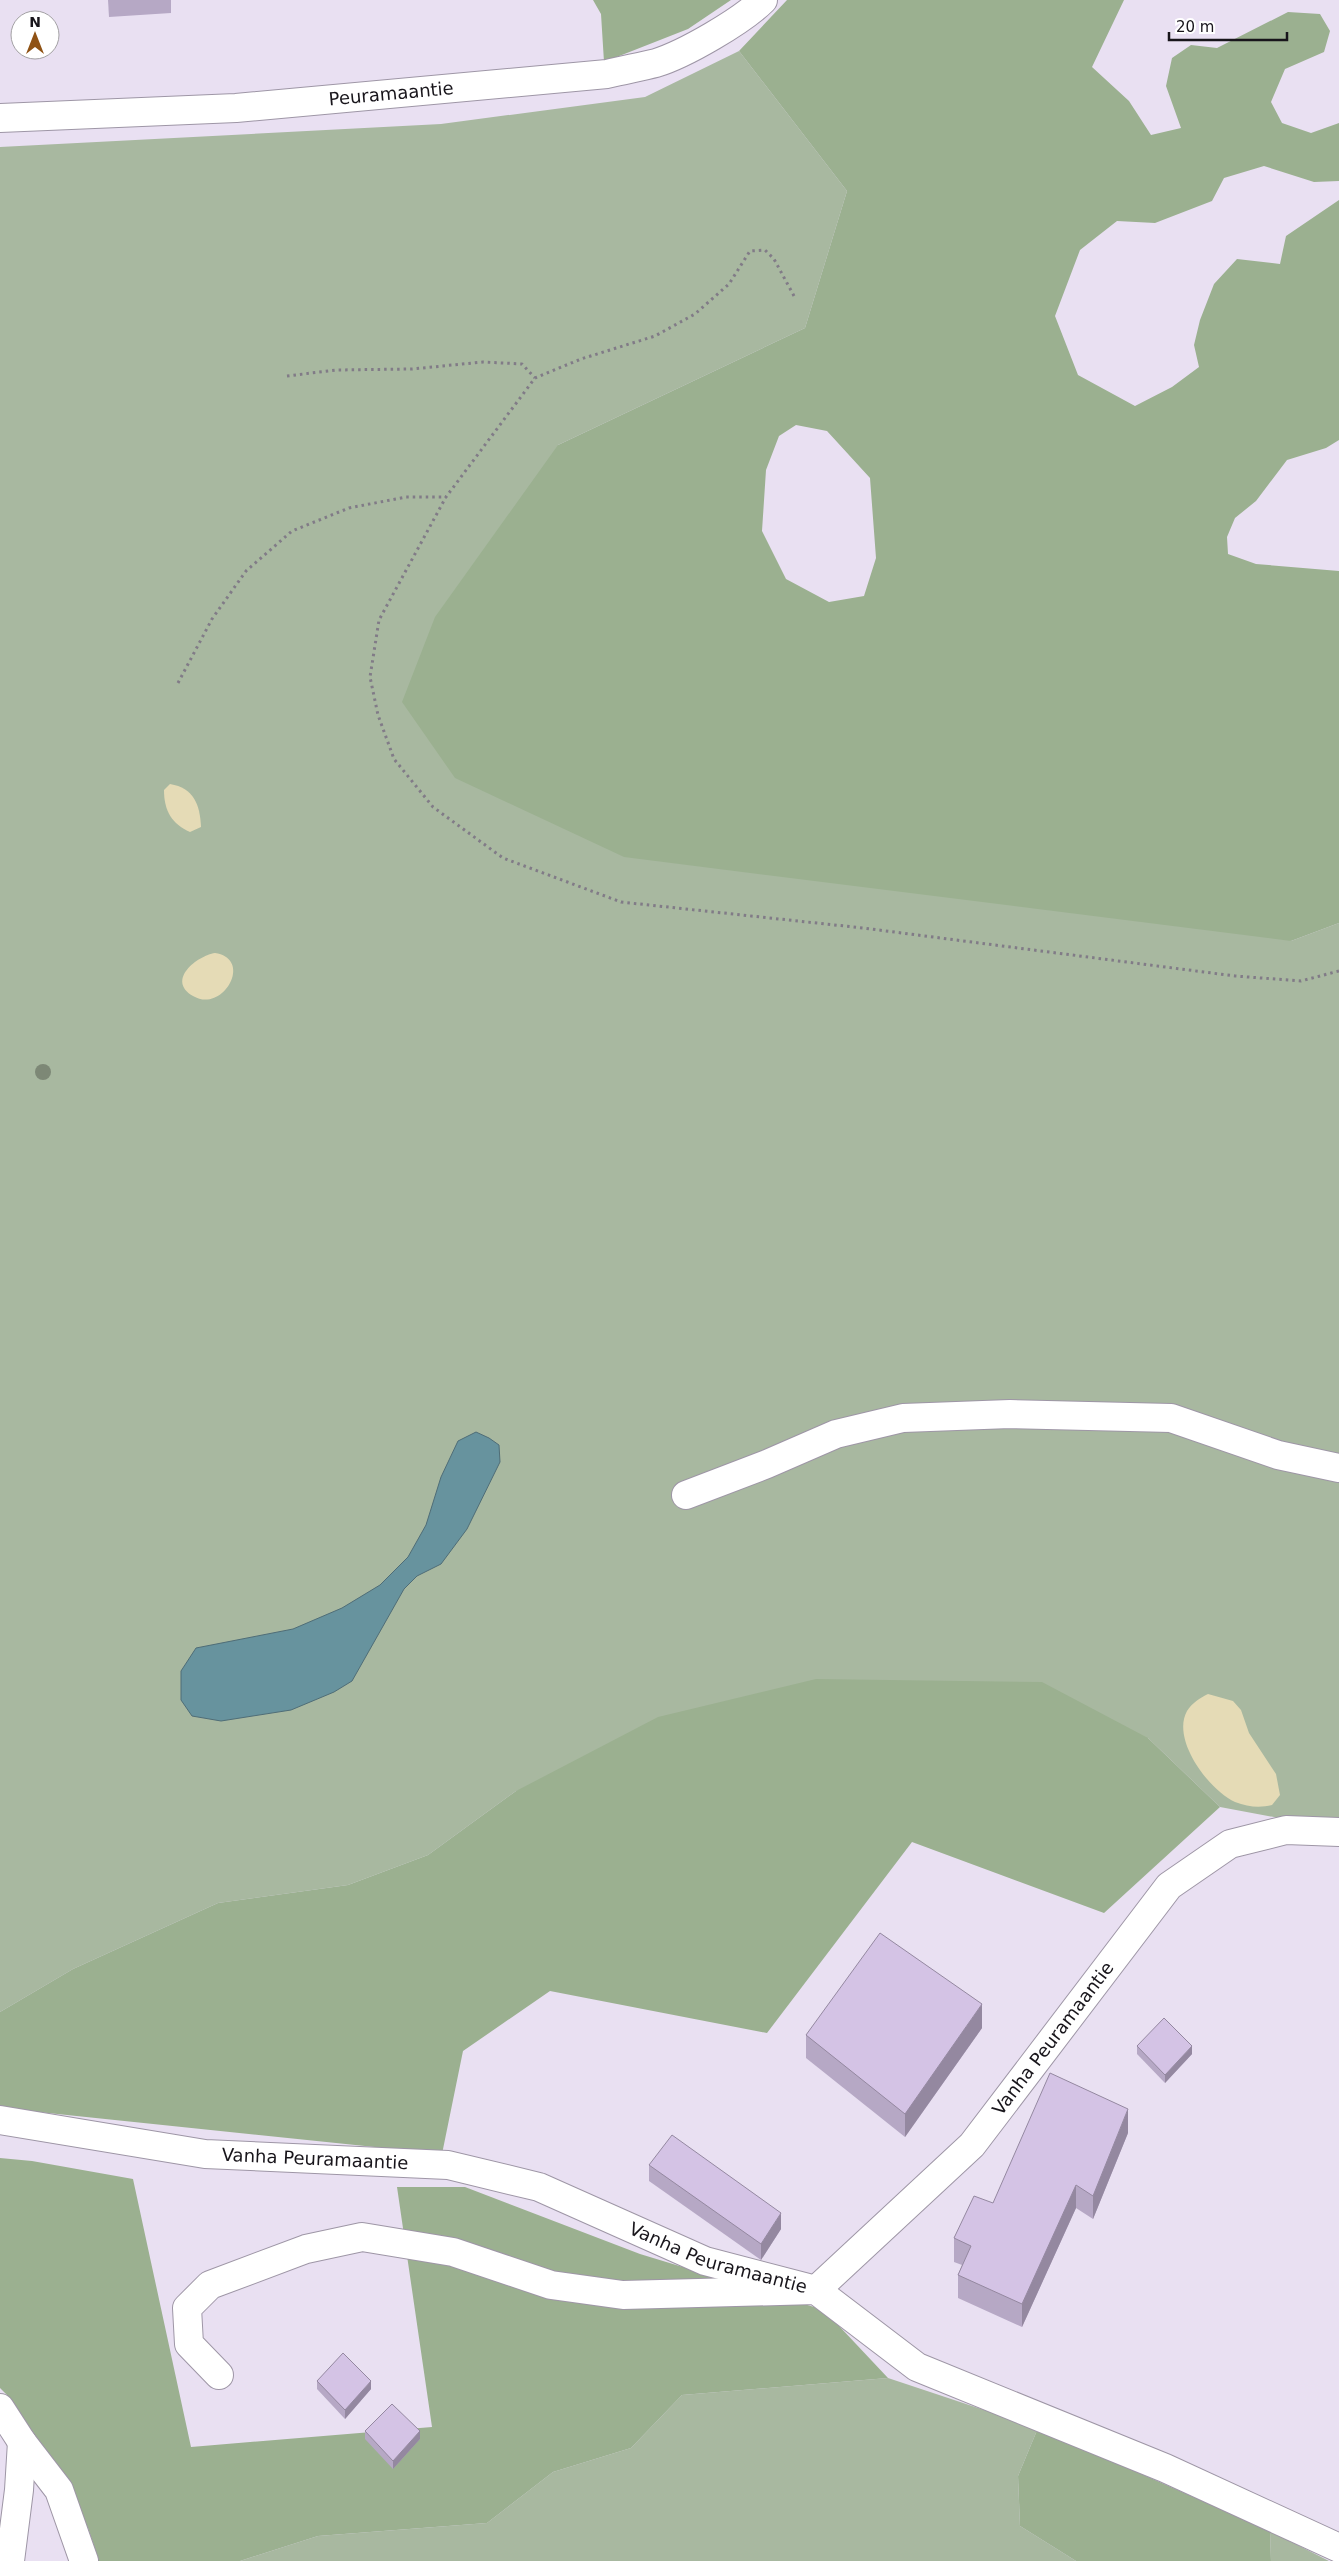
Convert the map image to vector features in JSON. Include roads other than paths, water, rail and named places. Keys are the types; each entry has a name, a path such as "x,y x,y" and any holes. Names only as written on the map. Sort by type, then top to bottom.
{"street":[{"name":"Peuramaantie","path":"0,118 236,108 606,74 658,62 705,40 756,8 763,0"},
{"path":"686,1495 767,1464 836,1434 903,1418 1010,1414 1171,1418 1278,1455 1339,1468"},
{"name":"Vanha Peuramaantie","path":"0,2120 205,2154 448,2165 539,2187 705,2261 816,2290 972,2144 1169,1886 1230,1844 1286,1830 1339,1832"},
{"path":"219,2375 189,2344 187,2308 210,2285 306,2249 362,2236 453,2252 551,2285 623,2295 816,2290 916,2367 1165,2468 1339,2548"},
{"path":"0,2408 22,2442 59,2490 84,2561"},
{"path":"10,2561 19,2490 22,2442"}],"water":[{"path":"476,1432 499,1445 500,1462 467,1529 441,1564 417,1576 404,1589 352,1681 334,1692 291,1710 221,1721 192,1716 181,1700 181,1671 196,1648 293,1629 342,1608 380,1585 408,1557 426,1525 441,1477 458,1441"}]}
